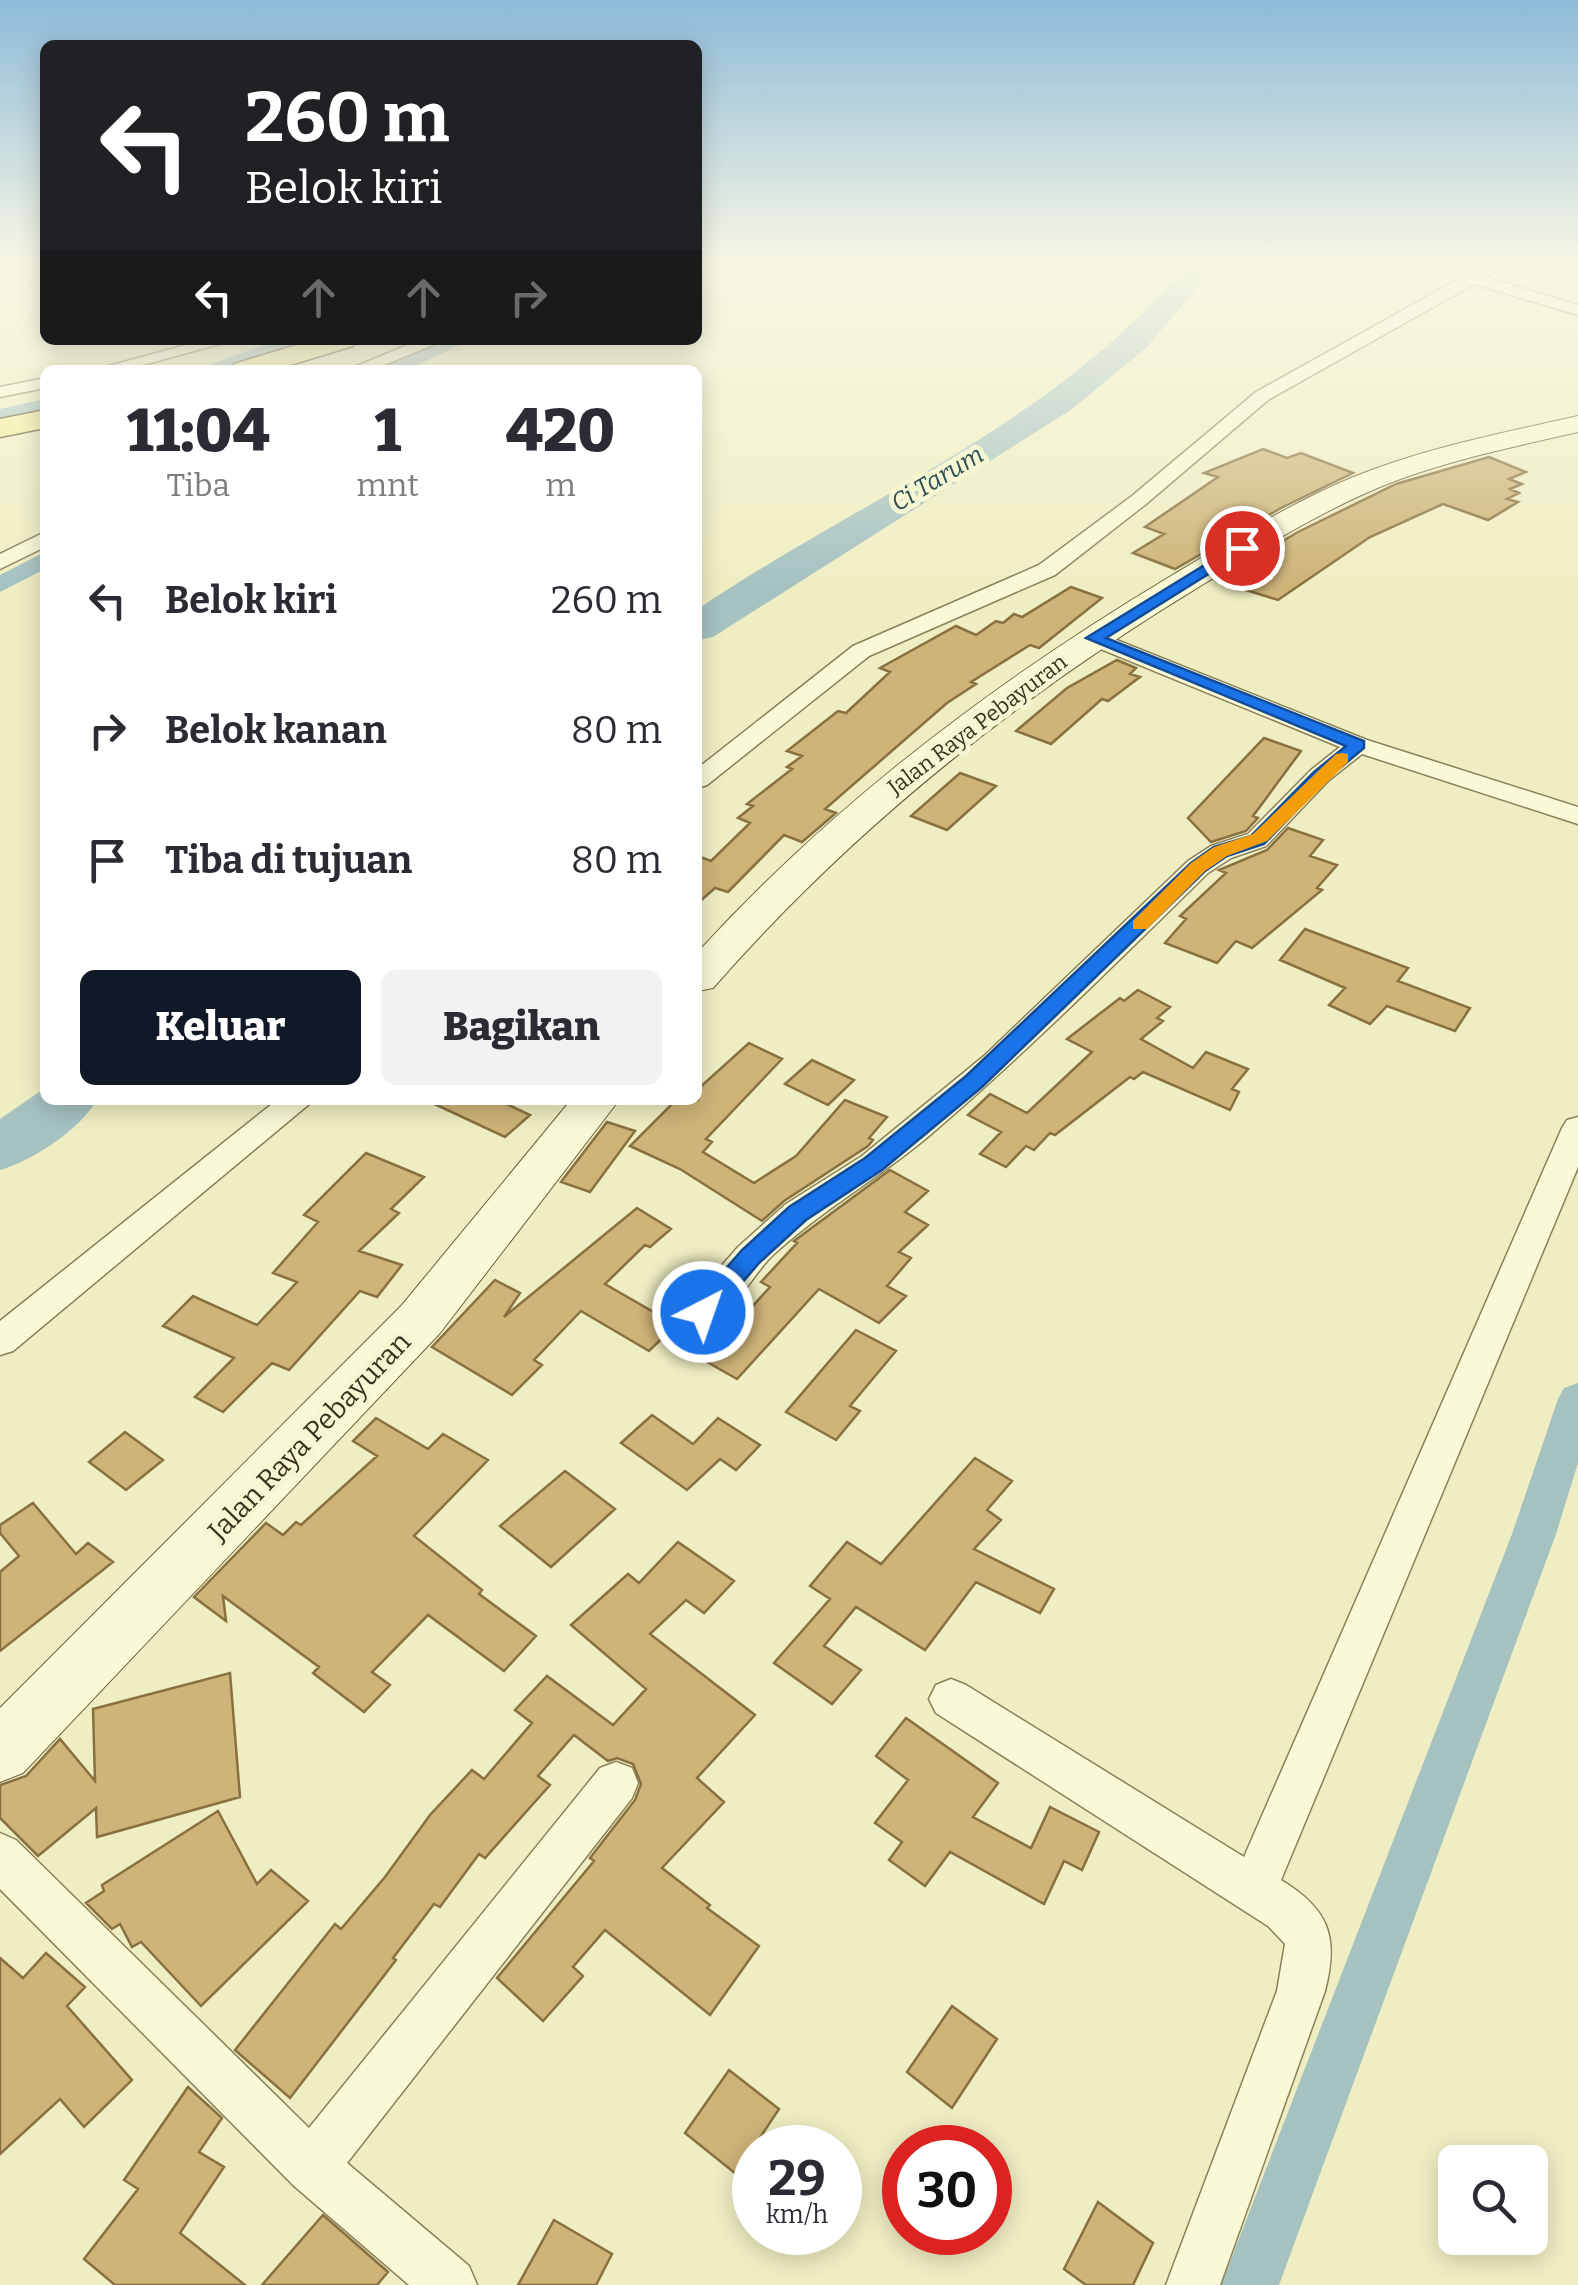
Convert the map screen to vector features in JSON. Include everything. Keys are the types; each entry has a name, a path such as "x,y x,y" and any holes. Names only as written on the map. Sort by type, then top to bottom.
{"main road":[{"path":"0,428 40,419"},
{"name":"Jalan Raya Pebayuran","path":"702,974 754,916 879,798 986,712 1094,638 1270,532 1362,484 1433,458 1578,424"},
{"name":"Jalan Raya Pebayuran","path":"0,1752 341,1406 421,1319 592,1105"}],"street":[{"path":"702,777 861,652 1047,570 1139,500 1262,396 1307,372"},
{"path":"0,392 40,384"},
{"path":"0,563 40,541"},
{"path":"1094,638 1358,745 1578,816"},
{"path":"703,1312 750,1256 798,1214 874,1164 996,1063 1198,867 1221,852 1257,840 1320,776 1358,745"},
{"path":"0,1341 292,1105"},
{"path":"1253,1891 1578,1128"},
{"path":"950,1699 1285,1908 1305,1928 1312,1942 1302,1991 1193,2285"},
{"path":"310,2167 616,1783"},
{"path":"0,1856 310,2167 450,2285"}],"building":[{"path":"1263,449 1287,458 1301,453 1353,473 1281,508 1175,569 1133,553 1164,534 1145,527 1218,477 1204,473"},
{"path":"1489,457 1526,472 1509,479 1522,484 1510,489 1519,493 1507,499 1518,502 1488,520 1443,504 1370,537 1278,600 1246,590 1276,568 1252,559 1298,532 1396,484"},
{"path":"1071,587 1102,598 1039,648 1030,645 971,682 976,684 947,703 825,809 836,813 802,842 784,835 728,892 715,888 702,899 702,858 711,861 750,823 738,818 753,806 747,804 792,769 787,767 802,756 787,751 838,711 846,713 890,672 880,668 956,626 976,635 996,621 1003,623 1014,614 1022,617"},
{"path":"1117,660 1136,668 1130,674 1140,677 1108,701 1102,699 1051,744 1016,731 1067,688"},
{"path":"1264,738 1301,751 1246,831 1211,842 1188,818"},
{"path":"960,773 996,786 947,830 911,816"},
{"path":"1288,828 1323,840 1310,856 1337,865 1317,888 1322,890 1252,948 1236,941 1217,963 1165,943 1186,919 1180,916 1226,873 1219,870 1267,850"},
{"path":"1305,929 1408,968 1398,981 1470,1008 1455,1031 1387,1006 1370,1024 1329,1005 1345,988 1280,960"},
{"path":"1138,990 1170,1007 1157,1018 1163,1021 1141,1039 1193,1068 1206,1052 1248,1069 1232,1089 1239,1092 1230,1110 1143,1072 1134,1079 1130,1077 1055,1135 1050,1133 1034,1150 1026,1146 1006,1167 980,1154 1001,1132 968,1115 990,1094 1027,1113 1092,1052 1067,1039 1120,998 1124,1001"},
{"path":"749,1043 782,1059 706,1139 712,1142 703,1152 754,1183 796,1156 845,1100 887,1117 869,1138 873,1140 868,1146 784,1201 762,1221 680,1169 630,1146 671,1105 702,1105 702,1085"},
{"path":"812,1060 854,1080 828,1105 785,1084"},
{"path":"437,1105 509,1105 530,1115 505,1137"},
{"path":"607,1122 635,1131 590,1192 561,1182"},
{"path":"366,1153 424,1177 391,1209 399,1213 359,1251 402,1265 377,1297 360,1291 289,1370 272,1363 223,1412 195,1397 234,1358 163,1326 193,1296 257,1325 297,1282 273,1273 318,1222 304,1215"},
{"path":"890,1170 928,1191 905,1212 928,1225 899,1252 911,1258 887,1286 906,1296 879,1323 819,1289 737,1379 693,1354 719,1328 728,1333 770,1287 761,1282 797,1243 794,1241"},
{"path":"637,1208 671,1229 650,1247 645,1245 605,1284 676,1325 649,1351 581,1311 534,1360 542,1365 512,1395 432,1347 495,1280 520,1293 504,1317"},
{"path":"856,1330 896,1351 850,1406 860,1411 836,1440 786,1412"},
{"path":"652,1415 693,1444 718,1418 760,1445 736,1470 720,1459 687,1490 621,1443"},
{"path":"376,1418 428,1449 443,1434 488,1460 414,1536 482,1590 479,1594 536,1636 504,1671 428,1615 372,1672 390,1685 364,1712 313,1673 319,1667 223,1596 226,1621 194,1597 266,1523 283,1535 296,1522 301,1525 377,1456 353,1441"},
{"path":"125,1432 163,1460 126,1490 89,1462"},
{"path":"975,1458 1012,1481 987,1510 1001,1520 974,1549 1054,1589 1040,1613 976,1582 925,1650 856,1607 824,1646 861,1670 832,1704 774,1663 830,1599 810,1586 847,1542 881,1564"},
{"path":"565,1471 615,1509 551,1567 500,1526"},
{"path":"33,1503 76,1554 88,1543 113,1562 0,1651 0,1572 19,1556 0,1533 0,1525"},
{"path":"678,1542 734,1581 704,1613 686,1600 650,1634 755,1715 697,1778 724,1802 662,1868 759,1946 710,2015 605,1930 573,1967 583,1976 543,2021 497,1978 594,1861 590,1858 635,1800 641,1784 633,1764 617,1758 608,1761 574,1735 538,1776 550,1785 485,1858 479,1854 440,1907 434,1904 290,2098 235,2050 335,1924 341,1929 385,1877 430,1815 472,1770 484,1779 532,1723 515,1710 547,1676 613,1725 646,1689 571,1625 628,1574 639,1583"},
{"path":"230,1673 240,1797 97,1837 96,1808 38,1856 0,1818 0,1785 26,1776 60,1739 95,1781 93,1709"},
{"path":"906,1718 998,1783 973,1817 1031,1848 1050,1807 1099,1832 1082,1870 1064,1861 1044,1904 950,1852 925,1886 889,1860 902,1842 875,1823 908,1780 876,1756"},
{"path":"218,1811 257,1884 271,1870 308,1901 201,2006 141,1942 132,1947 120,1924 112,1929 86,1903 104,1891 102,1885"},
{"path":"46,1953 85,1987 67,2006 132,2080 84,2127 60,2099 0,2154 0,1958 23,1978"},
{"path":"952,2006 997,2039 952,2108 907,2072"},
{"path":"729,2070 779,2109 768,2125 732,2125 732,2171 685,2133"},
{"path":"188,2087 222,2118 199,2152 224,2167 180,2233 245,2285 115,2285 84,2259 138,2189 124,2180"},
{"path":"1098,2202 1153,2243 1133,2285 1086,2285 1064,2269"},
{"path":"323,2215 388,2272 377,2285 262,2285"},
{"path":"554,2220 612,2254 596,2285 518,2285"}],"waterway":[{"name":"Ci Tarum","path":"702,625 1019,430 1099,372"},
{"path":"0,415 40,406"},
{"path":"0,585 40,562"},
{"name":"Ci Tarum","path":"0,1149 61,1105"},
{"path":"1250,2285 1534,1534 1578,1399"}],"slow traffic":[{"path":"1140,925 1198,867 1228,848 1260,838 1342,758"}],"route":[{"path":"703,1312 750,1256 798,1214 874,1164 996,1063 1198,867 1228,848 1257,840 1320,776 1358,745 1094,638 1242,548"}]}
